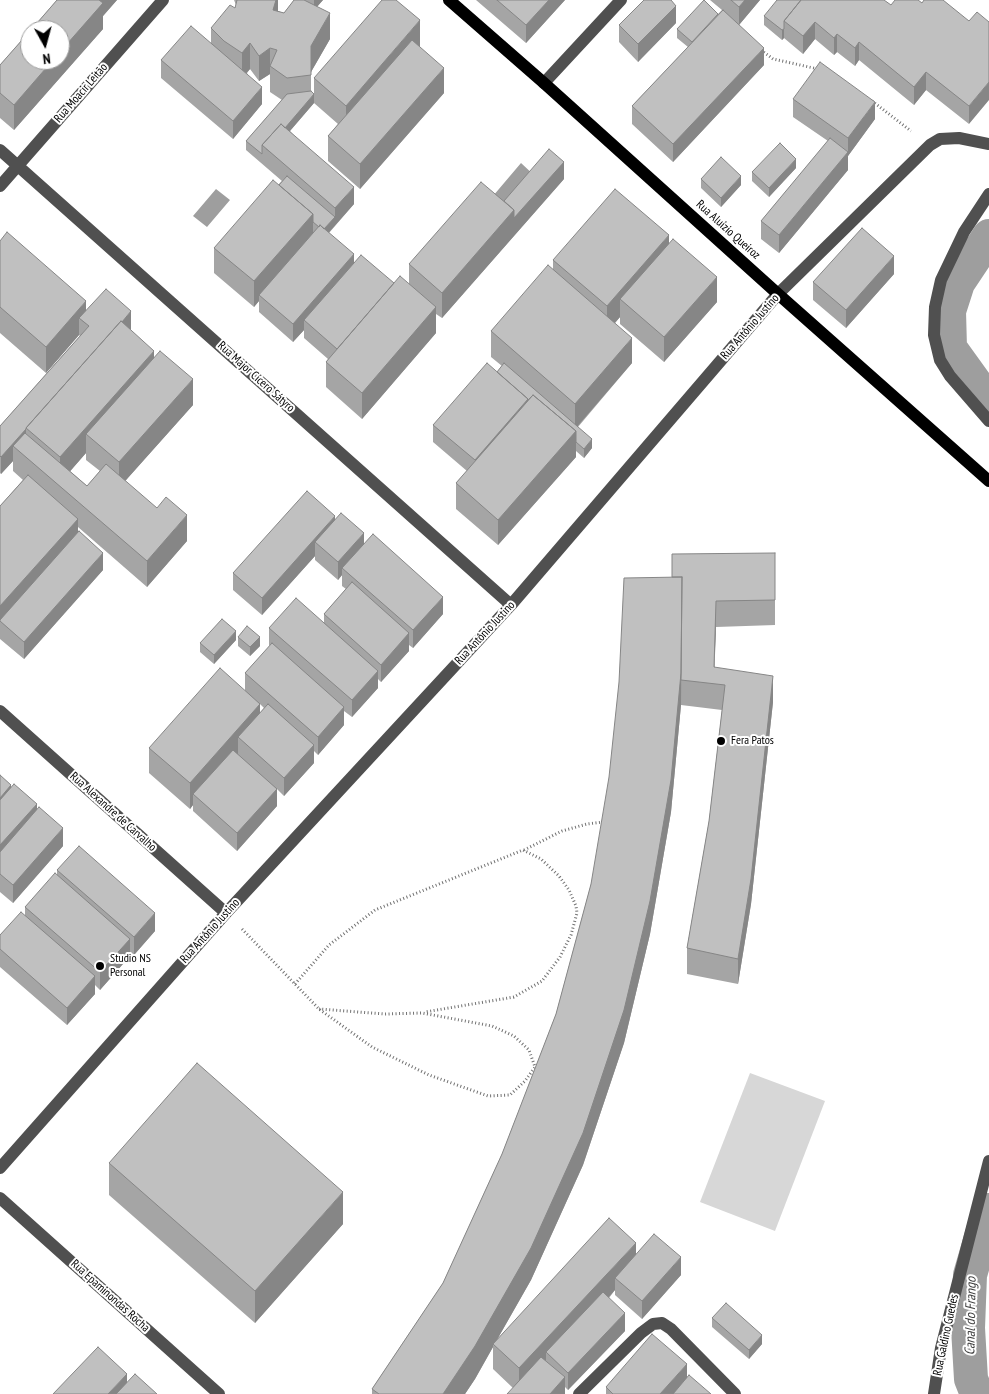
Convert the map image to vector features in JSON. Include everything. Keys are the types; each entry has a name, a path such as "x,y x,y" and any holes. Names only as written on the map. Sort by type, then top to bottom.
{"main road":[{"name":"Rua Aluízio Queiroz","path":"449,0 989,480"}],"street":[{"name":"Rua Moacir Leitão","path":"0,186 162,0"},
{"path":"544,83 621,0"},
{"name":"Rua Antônio Justino","path":"0,1168 226,913 511,605 778,294 930,145 940,139 960,138 989,144"},
{"name":"Rua Major Cícero Sátyro","path":"0,150 511,605"},
{"path":"989,194 964,232 941,280 935,307 934,335 940,360 950,376 989,420"},
{"name":"Rua Alexandre de Carvalho","path":"0,711 226,913"},
{"name":"Rua Galdino Guedes","path":"934,1394 941,1348 989,1161"},
{"name":"Rua Epaminondas Rocha","path":"0,1198 219,1394"},
{"path":"579,1394 641,1333 653,1324 662,1323 672,1329 735,1394"}],"path":[{"path":"758,48 773,60 823,70"},
{"path":"870,100 930,145"},
{"path":"295,984 328,945 375,910 523,850 562,831 603,822"},
{"path":"319,1009 385,1014 422,1013 514,997 542,981 560,957 570,936 577,913 576,906 569,890 559,876 541,859 523,850"},
{"path":"226,913 319,1009 372,1047 429,1075 488,1096 510,1095 525,1081 535,1067 529,1050 514,1036 500,1029 457,1018 422,1013"}],"shaded area":[{"path":"521,163 536,177 508,209 493,196"},
{"path":"216,189 230,200 207,227 193,216"},
{"path":"750,1073 825,1101 775,1231 700,1202"}],"building":[{"path":"57,0 99,0 103,3 70,41 70,20 40,20"},
{"path":"237,0 276,0 273,10 284,13 294,0 304,0 330,13 311,46 311,75 287,78 270,66 277,50 270,48 259,56 250,43 242,53 224,41 211,28 230,5 235,8"},
{"path":"382,0 396,0 420,20 346,106 314,78"},
{"path":"497,0 549,0 526,25"},
{"path":"644,0 671,0 676,6 638,44 619,25"},
{"path":"704,0 718,14 692,42 677,29"},
{"path":"731,0 745,0 739,7"},
{"path":"777,0 801,0 784,21 784,29 782,30 764,16"},
{"path":"801,0 884,0 891,5 895,0 918,0 922,3 924,0 943,0 969,21 977,12 989,22 989,82 969,106 926,72 914,87 859,42 855,48 837,34 834,38 815,22 803,36 784,21"},
{"path":"723,10 764,48 673,144 632,106"},
{"path":"191,26 262,87 233,121 161,60"},
{"path":"412,40 444,68 360,164 328,136"},
{"path":"20,42 20,70 44,70 14,105 0,93 0,65"},
{"path":"820,62 875,102 848,138 793,99"},
{"path":"311,91 314,94 285,128 281,124 262,145 262,154 246,141 287,94"},
{"path":"281,124 354,187 335,208 262,145"},
{"path":"830,138 848,152 779,235 761,221"},
{"path":"780,143 796,159 769,188 752,172"},
{"path":"549,149 564,162 514,218 514,210 504,201"},
{"path":"721,157 741,176 721,198 701,179"},
{"path":"287,176 335,217 324,229 313,222 313,214 279,185"},
{"path":"273,180 313,214 254,281 214,248"},
{"path":"481,182 514,210 442,293 409,264"},
{"path":"615,189 669,235 607,306 553,260"},
{"path":"320,225 354,254 293,324 259,295"},
{"path":"862,228 894,256 846,310 813,282"},
{"path":"7,232 86,301 46,347 0,307 0,241"},
{"path":"673,239 717,277 664,337 620,299"},
{"path":"361,255 394,283 337,349 304,320"},
{"path":"548,265 632,338 575,404 491,331"},
{"path":"400,276 436,307 362,393 326,362"},
{"path":"106,289 131,311 1,457 0,426 89,326 79,318"},
{"path":"121,321 154,351 60,457 26,428"},
{"path":"160,351 193,379 119,462 86,434"},
{"path":"487,363 528,399 475,460 433,425"},
{"path":"504,363 592,439 584,449 576,442 576,431 533,395 528,400 497,372"},
{"path":"533,395 576,431 498,520 456,483"},
{"path":"25,433 87,486 106,464 157,508 166,497 187,515 147,561 13,446"},
{"path":"28,475 78,519 0,606 0,506"},
{"path":"307,491 335,516 262,598 233,573"},
{"path":"341,513 364,533 338,562 315,542"},
{"path":"79,531 103,553 24,642 0,620"},
{"path":"373,534 443,597 413,630 342,568"},
{"path":"775,553 775,600 716,601 714,667 773,676 751,879 738,959 687,948 709,821 725,685 681,680 682,577 672,577 672,554"},
{"path":"682,577 681,673 671,780 650,901 624,1010 583,1133 531,1248 475,1346 443,1394 379,1394 372,1389 443,1283 502,1154 556,1014 591,884 609,777 619,682 624,578"},
{"path":"352,582 409,633 381,665 324,614"},
{"path":"296,598 378,671 352,700 269,628"},
{"path":"222,619 236,631 214,655 200,643"},
{"path":"247,626 260,637 250,647 238,637"},
{"path":"272,643 344,707 318,737 245,673"},
{"path":"220,668 260,704 190,783 149,748"},
{"path":"268,704 314,745 284,778 238,737"},
{"path":"233,750 277,789 237,833 193,794"},
{"path":"0,775 11,785 0,798"},
{"path":"14,784 37,804 0,845 0,800"},
{"path":"39,807 63,828 13,885 0,874 0,852"},
{"path":"79,846 155,913 134,937 57,870"},
{"path":"55,873 130,939 100,972 25,907"},
{"path":"21,912 95,976 67,1008 0,949 0,935"},
{"path":"197,1063 343,1192 255,1291 109,1163"},
{"path":"609,1218 636,1243 519,1368 493,1344"},
{"path":"654,1234 681,1257 642,1301 615,1278"},
{"path":"603,1292 625,1313 568,1373 546,1352"},
{"path":"726,1303 762,1335 749,1350 712,1318"},
{"path":"652,1334 687,1364 660,1394 613,1394 606,1387"},
{"path":"98,1347 127,1374 108,1394 53,1394"},
{"path":"541,1357 565,1377 550,1394 507,1394"},
{"path":"135,1374 157,1394 116,1394"},
{"path":"689,1375 711,1394 673,1394"}],"waterway":[{"name":"Canal do Frango","path":"989,236 958,283 949,311 950,348 976,384 989,397"},
{"name":"Canal do Frango","path":"977,1394 971,1379 968,1328 970,1275 989,1210"}],"place":[{"name":"Fera Patos","path":"721,741"},
{"name":"Studio NS Personal","path":"100,966"}]}
